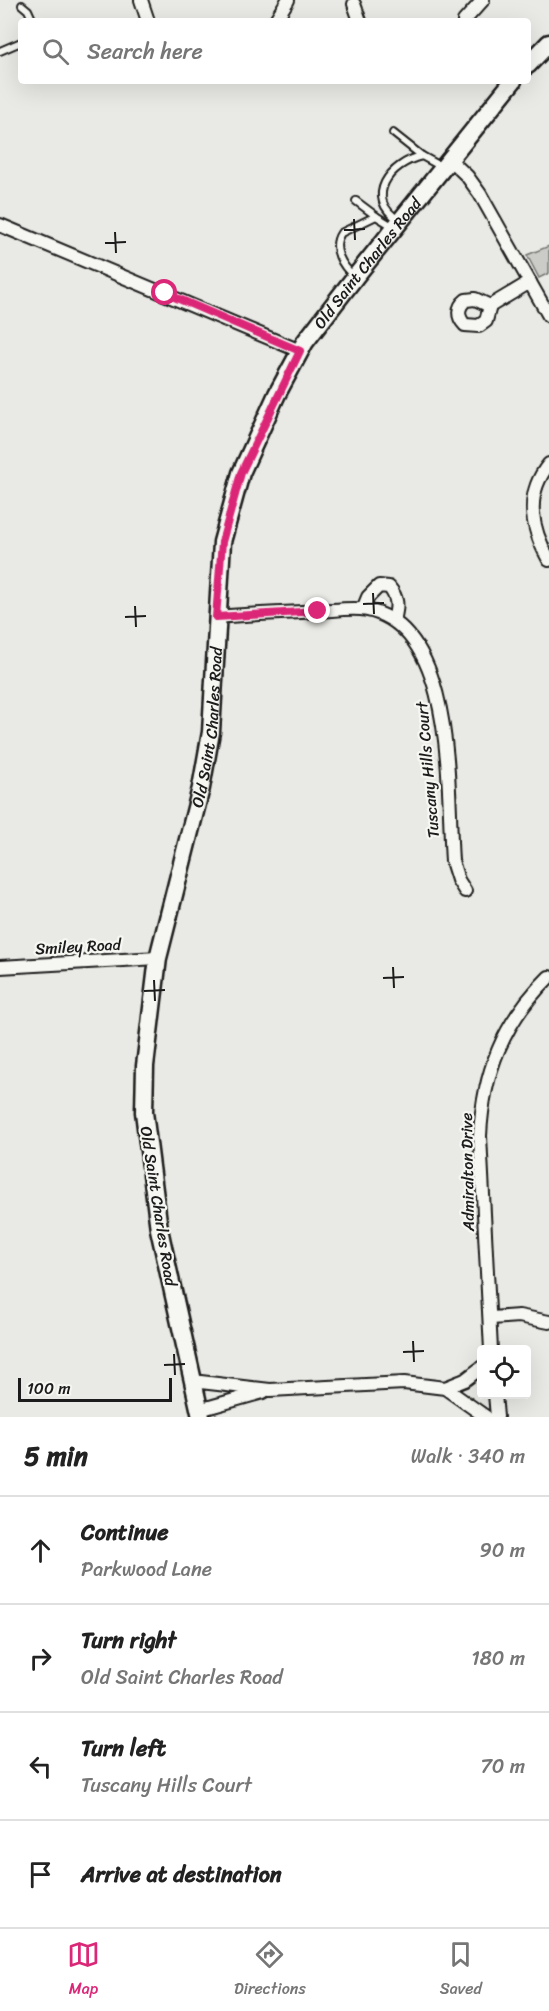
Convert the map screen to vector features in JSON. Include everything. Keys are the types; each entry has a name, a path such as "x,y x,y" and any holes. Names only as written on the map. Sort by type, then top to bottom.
{"street":[{"path":"141,0 147,18"},
{"path":"277,18 288,0"},
{"path":"467,18 483,0"},
{"path":"354,4 359,18"},
{"path":"531,62 549,43"},
{"name":"Old Saint Charles Road","path":"200,1413 159,1230 145,1124 146,1066 158,958 201,788 211,732 216,677 216,617 222,542 241,473 300,351 355,277 511,84"},
{"path":"446,163 467,176 480,194 549,316"},
{"path":"0,225 300,351"},
{"path":"490,306 530,282"},
{"path":"549,464 537,486 532,511 534,528 549,560"},
{"path":"216,617 363,609 394,620 398,604 396,595 389,587 379,586 368,597 363,609"},
{"name":"Tuscany Hills Court","path":"394,620 412,641 426,663 442,710 452,861 458,880 465,891"},
{"name":"Smiley Road","path":"0,967 158,958"},
{"name":"Admiralton Drive","path":"491,1345 480,1136 485,1085 506,1032 519,1009 549,977"},
{"path":"491,1318 519,1316 549,1322"},
{"path":"445,1388 465,1380 477,1371"},
{"path":"192,1381 270,1390 404,1383 445,1388 486,1417"},
{"path":"200,1413 270,1390"},
{"path":"495,1399 497,1417"}],"lane":[{"path":"22,5 28,10 32,18"},
{"path":"0,51 18,43"},
{"path":"393,133 422,156 446,163"},
{"path":"397,224 384,207 383,188 396,166 404,160 422,156"},
{"path":"356,201 376,216 397,224"},
{"path":"355,277 342,261 337,248 338,237 346,228 376,216"}],"shaded area":[{"path":"549,246 549,273 539,278 527,255"}],"route":[{"path":"165,293 300,351 277,394 241,473 222,542 216,617 318,611"}]}
